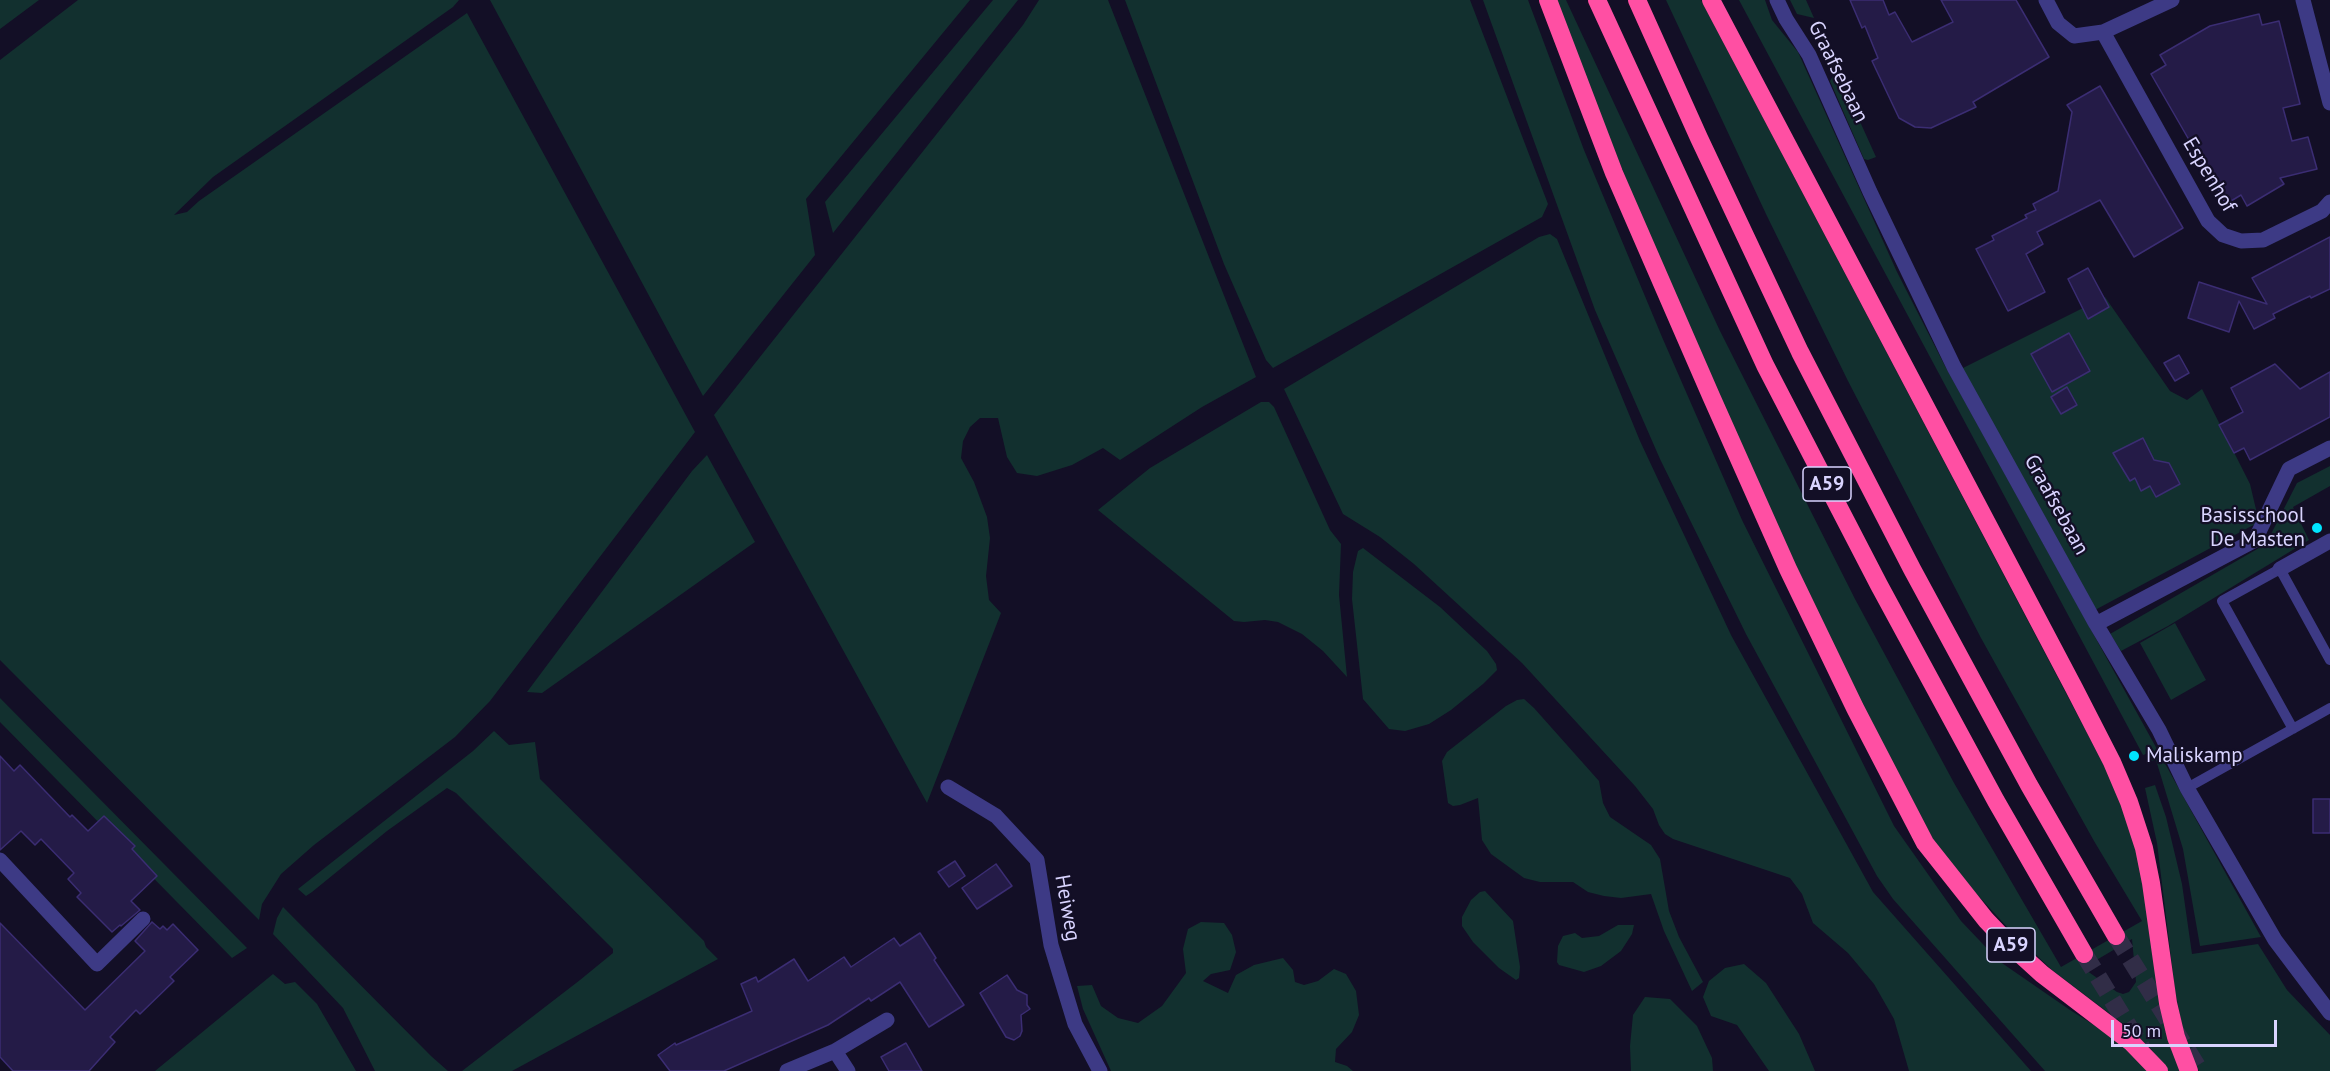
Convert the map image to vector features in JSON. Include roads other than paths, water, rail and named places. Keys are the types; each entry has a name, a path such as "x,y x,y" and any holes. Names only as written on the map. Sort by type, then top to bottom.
{"highway":[{"name":"A59","path":"1548,0 1614,173 1720,418 1855,708 1925,843 1986,920 2008,943 2042,974 2131,1042 2159,1071"},
{"name":"A59","path":"1597,0 1765,365 1884,596 1996,801 2084,954"},
{"name":"A59","path":"1637,0 1800,352 1890,528 2024,774 2116,936"},
{"path":"1711,0 2112,762 2129,802 2144,848 2168,1003 2176,1037 2188,1071"}],"street":[{"name":"Graafsebaan","path":"1777,0 1809,55 1870,192 1954,368 2096,624 2159,730 2187,788 2275,940 2330,1013"},
{"path":"2046,0 2058,23 2074,36 2103,32 2172,0"},
{"path":"2303,0 2330,103"},
{"name":"Espenhof","path":"2103,32 2208,221 2223,235 2241,241 2263,240 2322,211 2330,202"},
{"path":"2096,624 2255,540 2289,469 2330,448"},
{"path":"2280,569 2330,541"},
{"name":"Heiweg","path":"948,787 996,816 1037,860 1051,945 1075,1024 1100,1071"},
{"path":"0,860 97,964 143,919"},
{"path":"787,1071 836,1051 887,1020"},
{"path":"836,1051 848,1071"}],"lane":[{"path":"2293,729 2222,601 2280,569 2330,660"},
{"path":"2187,788 2330,708"}],"tunnel":[{"path":"2116,936 2200,1071"},
{"path":"2084,954 2143,1050"}],"place":[{"name":"Basisschool De Masten","path":"2317,528"},
{"name":"Maliskamp","path":"2134,756"}]}
